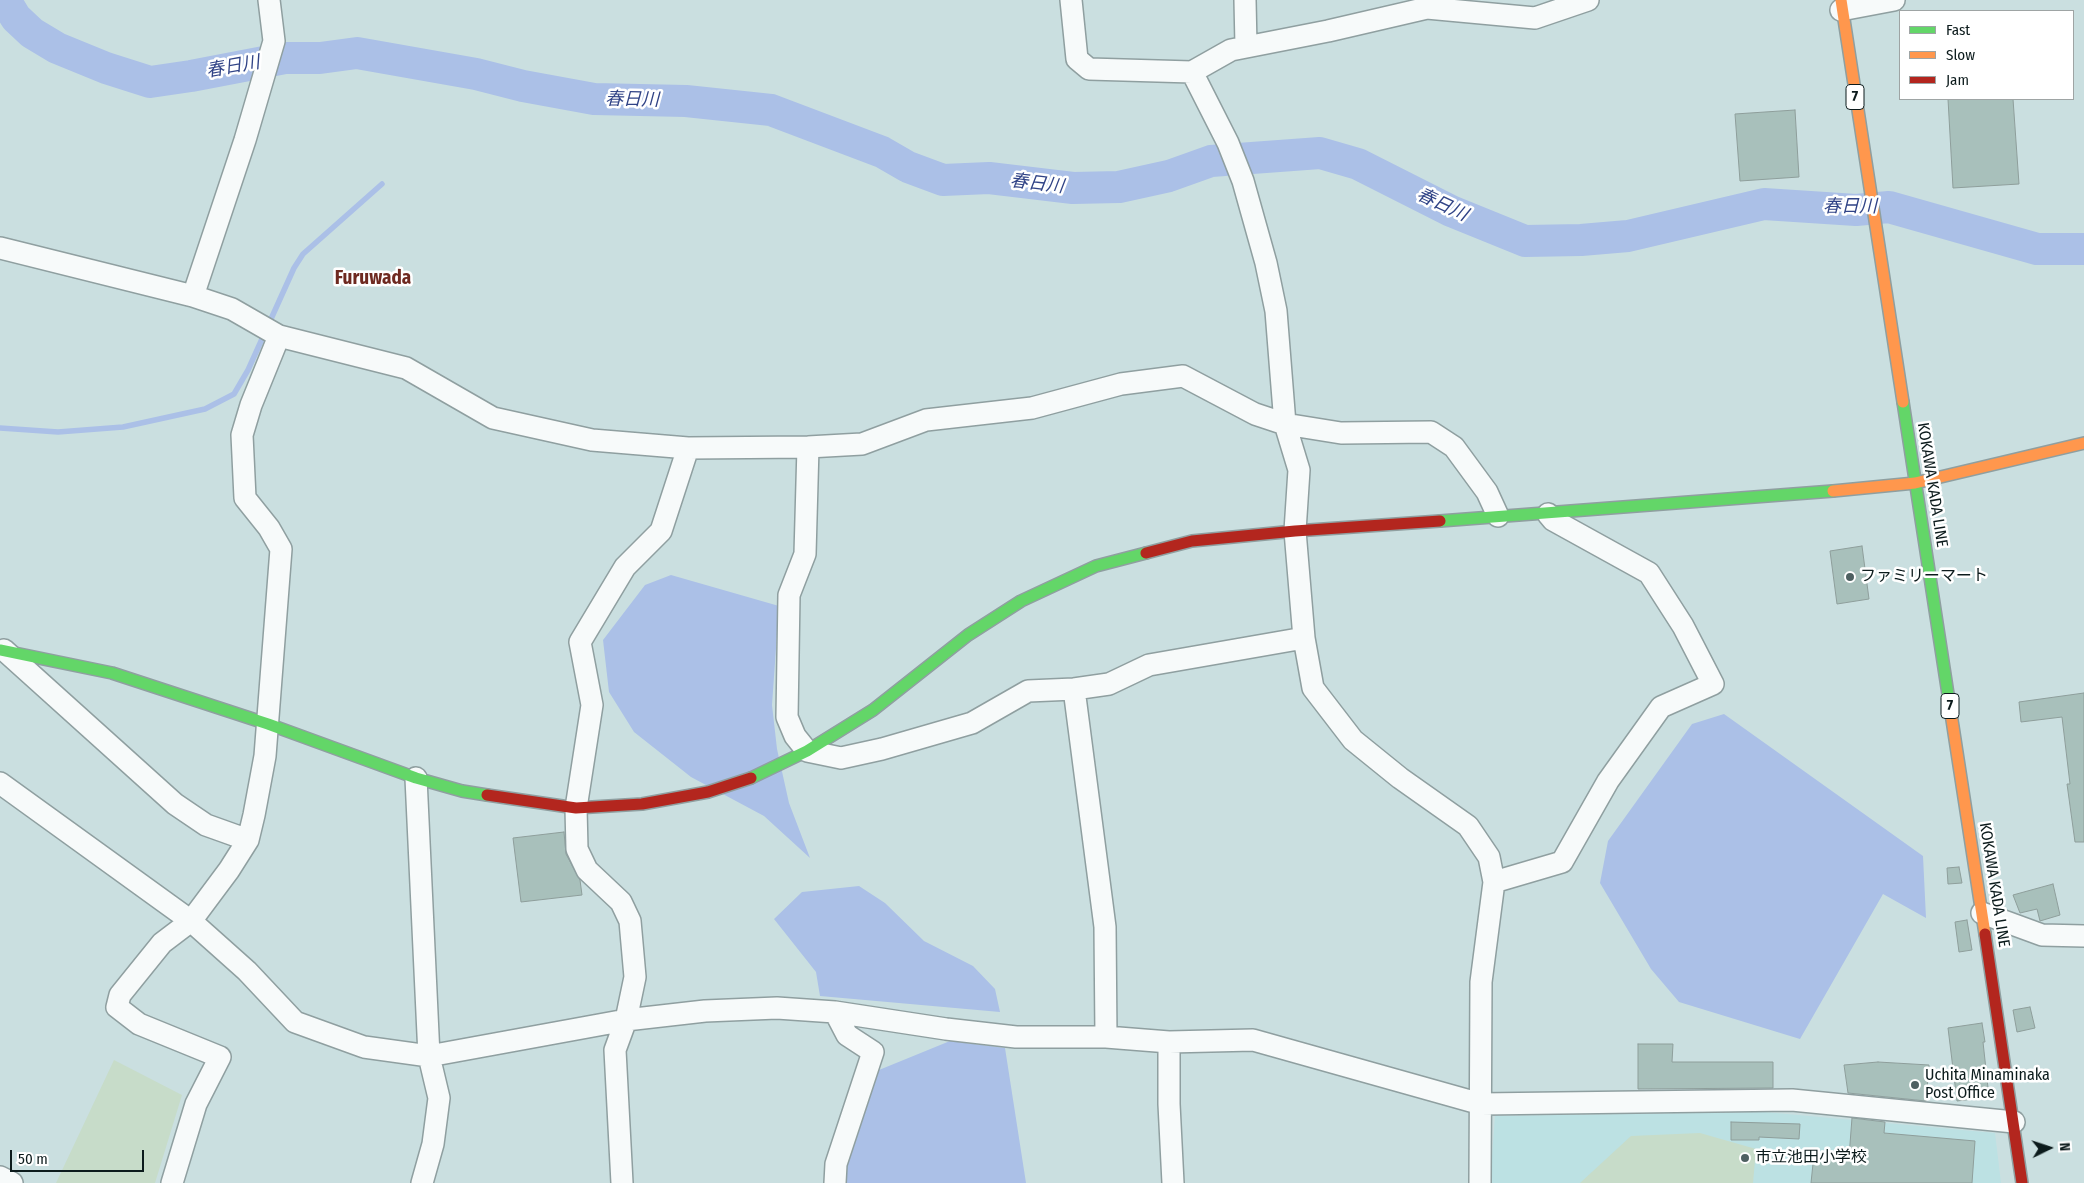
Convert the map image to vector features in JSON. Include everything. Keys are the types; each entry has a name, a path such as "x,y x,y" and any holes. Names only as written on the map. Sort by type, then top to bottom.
{"street":[{"path":"193,296 258,97 274,41 269,0"},
{"path":"1071,0 1077,59 1089,69 1192,72 1231,50 1328,31 1428,8 1535,18 1588,0"},
{"path":"1245,0 1246,46"},
{"path":"1841,5 1894,0"},
{"name":"KOKAWA KADA LINE","path":"1841,5 2022,1183"},
{"path":"1192,72 1228,143 1243,181 1266,263 1276,311 1285,424 1299,470 1295,531 1304,638 1313,688 1353,740 1400,778 1468,826 1489,857 1494,882 1481,982 1482,1104 1480,1183"},
{"path":"0,248 193,296 232,308 279,336 406,368 493,418 592,440 688,448 808,447 862,444 926,420 1032,408 1121,384 1183,376 1255,414 1285,424 1341,433 1432,432 1454,447 1487,492 1498,516"},
{"path":"172,1183 196,1104 220,1057 138,1024 117,1007 120,995 162,944 191,921 229,870 248,840 264,765 281,549 269,528 245,498 242,435 251,405 279,336"},
{"path":"2,650 112,673 268,724 416,778 462,791 576,808 642,804 708,792 752,778 807,751 873,710 968,635 1021,601 1096,566 1192,541 1295,531 1548,514 1854,489 1915,482 2084,443"},
{"path":"808,447 805,554 789,595 787,717 795,736 807,751 840,758 882,749 972,723 1028,691 1074,689 1109,684 1149,665 1304,638"},
{"path":"622,1183 615,1050 626,1020 635,977 630,921 621,902 587,870 577,849 576,808 592,705 580,642 625,567 661,531 688,448"},
{"path":"1494,882 1562,862 1608,781 1661,707 1713,684 1682,626 1649,573 1553,520 1548,514"},
{"path":"2,650 174,804 206,825 248,840"},
{"path":"1074,689 1106,927 1106,1037"},
{"path":"416,778 429,1056 439,1098 432,1144 422,1183"},
{"path":"0,783 191,921 248,971 295,1022 364,1047 429,1056 626,1020 705,1011 777,1008 835,1012 946,1030 1016,1037 1106,1037 1169,1042 1253,1040 1482,1104 1792,1100 2014,1122"},
{"path":"1982,913 2042,935 2084,936"},
{"path":"835,1012 846,1036 873,1052 836,1164 835,1183"},
{"path":"1169,1042 1169,1104 1173,1183"},
{"path":"0,1178 12,1183"}],"shaded area":[{"name":"市立池田小学校","path":"1765,1112 1995,1133 2001,1183 1490,1183 1495,1116"}],"green space":[{"path":"114,1060 182,1095 155,1183 56,1183"},
{"path":"1700,1133 1756,1149 1753,1183 1580,1183 1631,1136"}],"water":[{"path":"671,575 779,606 772,705 777,749 789,803 810,858 764,816 691,777 634,732 609,692 603,640 645,585"},
{"path":"1724,714 1923,856 1926,918 1883,894 1800,1039 1679,1002 1651,969 1600,883 1608,841 1692,724"},
{"path":"859,886 885,903 924,941 973,966 995,989 1000,1012 820,996 816,972 774,919 802,892"},
{"path":"950,1041 1005,1048 1026,1183 846,1183 845,1170 879,1070"}],"building":[{"path":"1948,100 2013,100 2019,184 1953,188"},
{"path":"1795,110 1799,177 1740,181 1735,114"},
{"path":"1862,546 1869,599 1837,604 1830,551"},
{"path":"2084,693 2084,842 2075,842 2067,784 2070,784 2062,717 2021,722 2019,702"},
{"path":"564,832 566,854 580,880 582,895 521,902 513,838"},
{"path":"1959,867 1962,883 1948,884 1947,868"},
{"path":"2053,884 2060,915 2040,921 2037,909 2020,913 2013,895"},
{"path":"1967,920 1972,950 1959,952 1955,922"},
{"path":"2030,1007 2035,1028 2017,1032 2013,1010"},
{"path":"1982,1023 1989,1097 1957,1101 1948,1028"},
{"path":"1638,1044 1673,1044 1672,1062 1773,1062 1773,1088 1638,1089"},
{"path":"1878,1062 1929,1065 1926,1101 1848,1093 1844,1065"},
{"path":"1852,1118 1885,1122 1884,1133 1975,1141 1972,1183 1811,1183 1814,1154 1849,1157"},
{"path":"1731,1122 1800,1124 1799,1139 1759,1137 1759,1140 1731,1140"}],"waterway":[{"name":"春日川","path":"5,0 16,18 32,33 57,48 106,68 150,82 285,58 320,58 357,53 476,74 523,86 594,99 686,101 771,110 882,152 908,167 943,180 989,178 1073,188 1119,187 1169,176 1211,161 1320,153 1358,164 1451,211 1525,241 1581,240 1628,236 1764,204 1856,210 1889,207 2037,249 2084,249"},
{"path":"0,428 58,432 123,427 205,409 234,394 248,370 294,268 303,254 382,184"}],"traffic: fast":[{"path":"1903,402 1950,707"},
{"path":"1440,521 1833,491"},
{"path":"751,778 807,751 873,710 968,635 1021,601 1096,566 1146,553"},
{"path":"0,650 112,673 268,724 416,778 462,791 487,795"}],"traffic: slow":[{"path":"1841,0 1903,402"},
{"path":"1833,491 1915,483 2084,443"},
{"path":"1950,707 1985,934"}],"traffic: jam":[{"path":"1146,553 1192,541 1295,531 1440,521"},
{"path":"487,795 576,808 642,804 708,792 751,778"},
{"path":"1985,934 2022,1183"}],"place":[{"name":"ファミリーマート","path":"1850,577"},
{"name":"Uchita Minaminaka Post Office","path":"1915,1085"},
{"name":"市立池田小学校","path":"1745,1158"}],"district":[{"name":"Furuwada","path":"373,279"}]}
